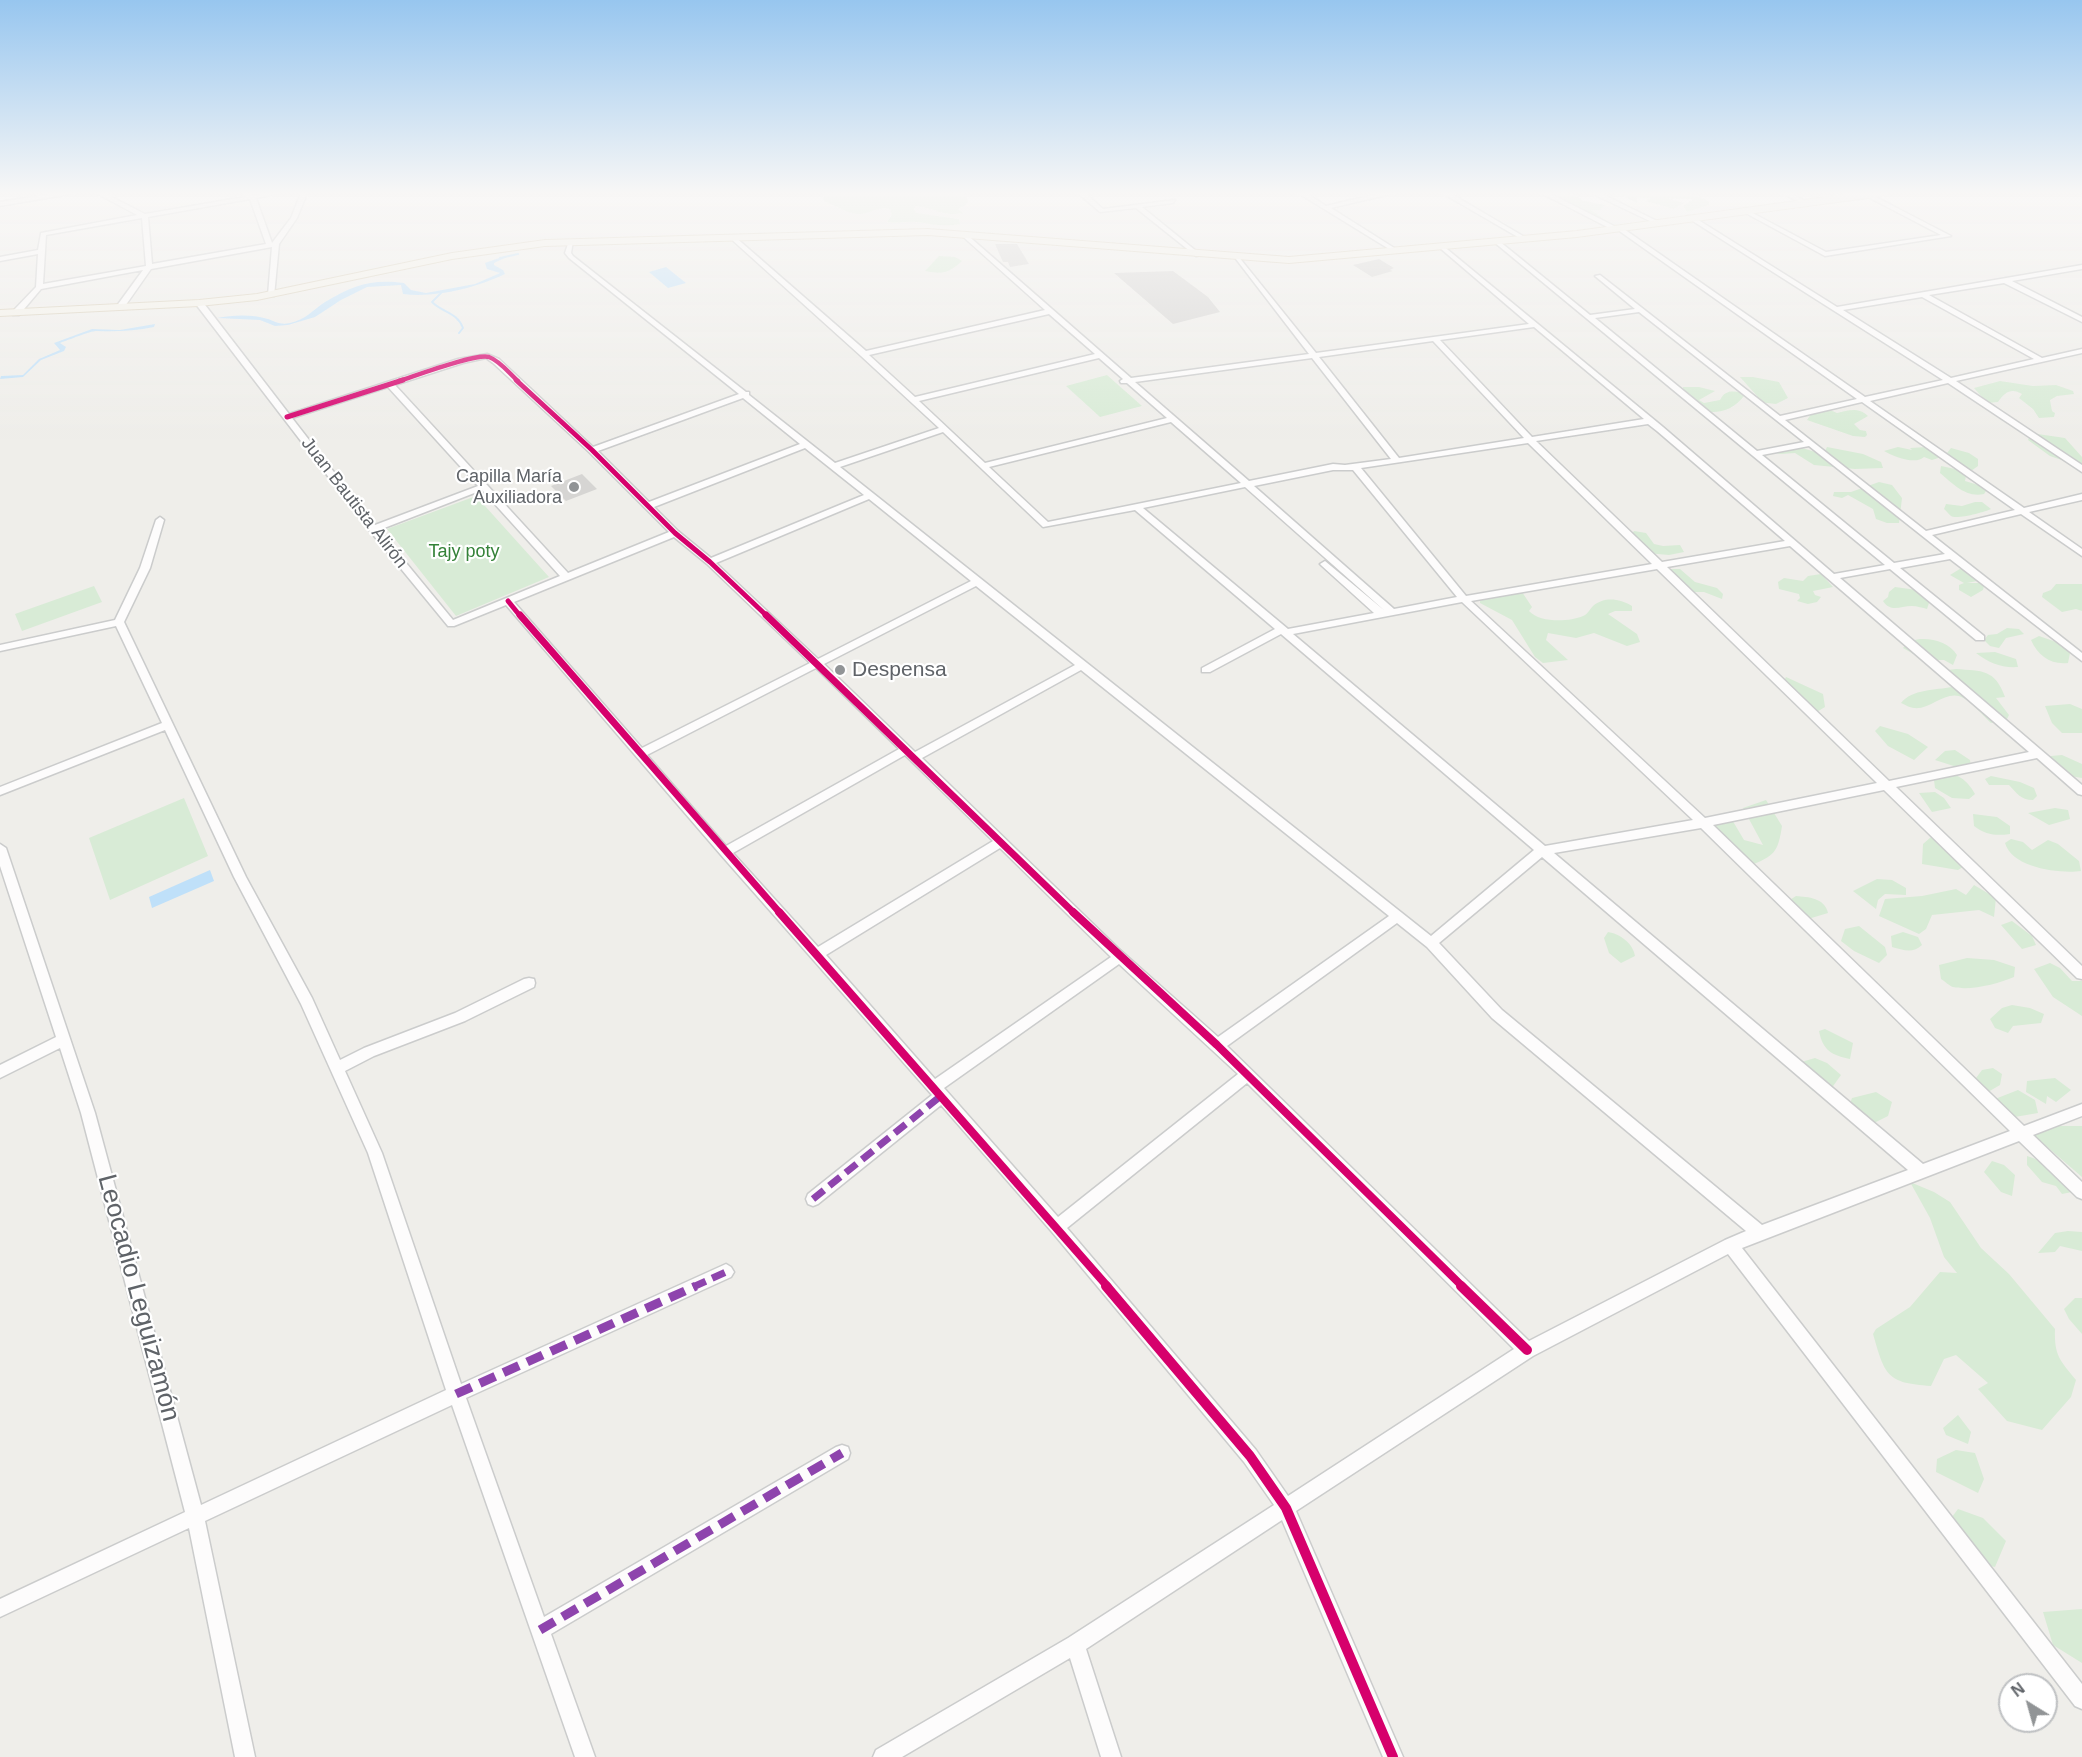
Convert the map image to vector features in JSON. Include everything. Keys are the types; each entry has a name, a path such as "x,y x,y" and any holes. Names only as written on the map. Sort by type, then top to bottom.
{"main road":[{"path":"0,313 199,303 272,295 365,275"}],"street":[{"path":"39,275 39,287"},
{"path":"16,313 39,287 105,275"},
{"path":"120,307 143,275"},
{"path":"272,275 272,295"},
{"path":"594,275 746,394 976,582 1431,943 1497,1014 1761,1234"},
{"path":"775,275 914,400 1046,525 1246,485 1259,485 1350,467 1531,441 1649,421"},
{"path":"1006,275 1169,420 1392,612"},
{"path":"1252,275 1397,461"},
{"path":"1477,275 2082,792"},
{"path":"1537,275 1980,638"},
{"path":"1684,275 2082,553"},
{"path":"1783,275 1950,381 2082,469"},
{"path":"1837,309 2036,275"},
{"path":"1598,276 1776,419 2082,658"},
{"path":"2004,280 2082,320"},
{"path":"1922,294 2041,360"},
{"name":"Juan Bautista Alirón","path":"199,303 373,529 451,624 508,601"},
{"path":"1589,317 1640,310"},
{"path":"864,354 1048,312"},
{"path":"1125,381 1536,324"},
{"path":"1434,338 1531,441 2082,974"},
{"path":"1776,419 2082,351"},
{"path":"914,400 1098,356"},
{"path":"287,417 460,361 490,357 592,450 675,533 710,562 818,664 1120,957 1216,1045 1527,1350"},
{"path":"390,384 567,577"},
{"path":"592,450 746,394"},
{"path":"984,466 1169,420"},
{"path":"835,466 945,429"},
{"path":"648,506 807,444"},
{"path":"1754,454 1808,444"},
{"path":"1350,467 1464,599 1703,823 2082,1192"},
{"path":"1246,485 1381,614"},
{"path":"373,529 485,486"},
{"path":"710,562 870,496"},
{"path":"1923,534 2082,497"},
{"path":"1137,507 1922,1173"},
{"path":"119,622 145,568 160,520"},
{"path":"675,533 508,601 571,676 642,753 725,852 1057,1227 1250,1456 1286,1508 1393,1757"},
{"path":"1206,670 1285,631 1790,543"},
{"path":"1831,577 1951,556"},
{"path":"642,753 976,582"},
{"path":"0,648 119,622"},
{"path":"119,622 240,877 307,1002 375,1153 456,1394 585,1757"},
{"path":"725,852 1082,665"},
{"path":"0,791 169,724"},
{"path":"1431,943 1541,850 1703,823 2038,754"},
{"path":"817,954 1001,842"},
{"name":"Leocadio Leguizamón","path":"1,859 65,1039 92,1124 195,1516 245,1757"},
{"path":"1216,1045 1398,916"},
{"path":"813,1198 938,1091 1120,957"},
{"path":"338,1068 378,1048 460,1017 529,983"},
{"path":"0,1071 65,1039"},
{"path":"1057,1227 1247,1075"},
{"path":"883,1757 1075,1645 1527,1350 1730,1245 2082,1110"},
{"path":"1730,1245 2082,1699"},
{"path":"0,1608 456,1394 726,1272"},
{"path":"540,1630 842,1453"},
{"path":"1075,1645 1111,1757"}],"green space":[{"path":"1107,375 1142,406 1100,417 1066,386"},
{"path":"1740,377 1779,382 1788,398 1776,404 1758,402 1757,396"},
{"path":"2000,381 2033,386 2056,385 2073,391 2074,394 2057,396 2050,400 2052,411 2055,413 2054,417 2039,418 2033,409 2019,398 2022,394 2018,392 2008,392 1998,402 1987,403 1974,388"},
{"path":"1683,387 1699,387 1715,391 1699,400 1704,403 1720,400 1724,394 1734,391 1741,392 1744,396 1729,408 1710,412 1682,393"},
{"path":"1828,409 1837,413 1853,410 1865,413 1868,416 1854,424 1860,430 1866,431 1867,435 1865,437 1853,436 1807,420 1813,411"},
{"path":"2031,433 2065,438 2082,457 2082,467 2050,456 2028,440"},
{"path":"1792,445 1819,453 1824,453 1827,447 1863,454 1881,462 1883,468 1855,469 1814,465 1795,453 1772,452"},
{"path":"1898,447 1912,450 1910,448 1927,447 1941,457 1932,460 1924,457 1910,460 1884,451"},
{"path":"1951,448 1969,453 1978,459 1978,466 1971,471 1954,464 1947,453"},
{"path":"1941,466 1960,470 1966,476 1965,481 1985,487 1986,491 1984,494 1977,495 1960,489 1940,473"},
{"path":"1879,482 1892,485 1902,498 1899,523 1887,523 1876,519 1873,509 1848,495 1842,498 1833,496 1834,492 1851,492"},
{"name":"Tajy poty","path":"476,496 549,577 456,616 387,529"},
{"path":"1982,502 1991,509 1977,514 1954,517 1944,509 1946,504 1962,506"},
{"path":"1634,531 1646,533 1654,544 1680,545 1684,552 1669,555 1646,553 1631,535"},
{"path":"1963,567 1982,580 1967,583 1979,583 1984,586 1983,590 1971,597 1959,590 1959,585 1964,583 1950,575"},
{"path":"1680,569 1695,582 1717,588 1723,594 1722,599 1704,592 1693,592 1667,571"},
{"path":"1821,574 1833,587 1813,591 1815,595 1821,597 1817,602 1808,604 1797,601 1800,598 1799,594 1779,589 1778,582 1784,578 1803,581 1808,576"},
{"path":"2056,584 2082,584 2082,611 2076,609 2062,612 2042,597 2043,593 2051,590"},
{"path":"94,586 102,602 22,631 15,614"},
{"path":"1895,587 1917,590 1930,600 1927,609 1914,606 1896,608 1886,605 1883,601"},
{"path":"1522,592 1532,607 1529,611 1540,618 1547,619 1577,618 1602,601 1618,600 1632,606 1632,611 1615,611 1608,614 1637,634 1640,642 1627,646 1594,633 1576,638 1548,633 1546,640 1568,660 1543,663 1535,657 1512,620 1480,603 1480,600 1485,597"},
{"path":"2007,628 2019,629 2024,634 2006,638 1999,648 1990,646 1984,640 1988,635 1997,634"},
{"path":"2039,636 2065,645 2070,653 2068,663 2051,661 2041,655 2031,640"},
{"path":"1936,640 1950,647 1957,655 1953,665 1944,660 1924,660 1903,648 1909,641"},
{"path":"1995,652 2016,659 2018,667 1996,664 1976,653"},
{"path":"1956,669 1980,671 1992,676 2005,697 1996,698 2009,715 2007,719 1991,723 1972,704 1953,695 1920,708 1912,708 1901,703 1911,695 1952,687 1939,671"},
{"path":"1786,677 1823,694 1825,707 1815,713 1781,686"},
{"path":"2070,704 2082,709 2082,733 2062,733 2052,723 2045,706"},
{"path":"1880,726 1908,734 1928,747 1914,760 1888,746 1875,731"},
{"path":"1955,750 1970,760 1971,767 1963,769 1935,760 1945,751"},
{"path":"2062,755 2082,764 2082,778 2064,775 2050,768 2051,756"},
{"path":"1942,770 1962,778 1975,794 1969,799 1952,798 1935,788 1934,780"},
{"path":"1991,776 2020,782 2034,788 2037,796 2029,800 2019,796 2009,785 1989,785 1985,779"},
{"path":"1935,792 1944,798 1951,808 1932,812 1919,793"},
{"path":"184,798 208,856 110,900 89,838"},
{"path":"1766,800 1782,826 1779,842 1769,856 1749,866 1713,826 1714,818 1731,818 1744,840 1763,845 1743,808"},
{"path":"2055,808 2068,810 2070,819 2049,825 2028,813"},
{"path":"1973,814 1997,817 2010,826 2010,834 1991,834 1978,829 1974,826"},
{"path":"1931,837 1959,855 1963,867 1958,870 1922,864 1923,844"},
{"path":"2011,839 2023,842 2032,850 2048,840 2058,844 2079,861 2081,871 2050,870 2027,864 2009,852 2005,843"},
{"path":"1877,879 1892,880 1906,888 1906,895 1885,894 1878,900 1876,909 1853,891"},
{"path":"1974,885 1996,898 1994,917 1979,910 1932,915 1926,929 1919,934 1879,916 1885,899 1922,896 1956,889 1966,895"},
{"path":"1796,896 1820,901 1828,913 1808,919 1785,903"},
{"path":"2012,921 2032,936 2036,945 2022,949 2001,925"},
{"path":"1859,926 1885,947 1887,955 1879,963 1854,951 1841,941 1845,929"},
{"path":"1608,932 1625,940 1632,947 1635,956 1621,963 1609,953 1604,938"},
{"path":"1903,932 1918,937 1922,945 1911,950 1892,947 1891,936"},
{"path":"1967,958 1994,960 2015,967 2014,977 1992,984 1967,988 1950,986 1941,979 1939,965"},
{"path":"2050,963 2060,968 2072,981 2082,981 2082,1016 2053,997 2034,969"},
{"path":"2012,1005 2030,1008 2044,1014 2041,1023 2013,1026 2008,1033 1995,1028 1990,1019 2002,1008"},
{"path":"1825,1029 1853,1043 1850,1059 1833,1054 1826,1048 1819,1031"},
{"path":"1815,1058 1827,1063 1841,1075 1831,1089 1813,1091 1802,1078 1798,1063"},
{"path":"1993,1068 2002,1074 2000,1085 1988,1092 1973,1082 1982,1070"},
{"path":"2055,1078 2071,1090 2056,1102 2047,1096 2046,1104 2026,1092 2027,1081"},
{"path":"2018,1090 2035,1100 2038,1113 2009,1118 1995,1099"},
{"path":"1876,1092 1892,1102 1888,1116 1874,1123 1849,1106 1852,1098"},
{"path":"2023,1126 2082,1126 2082,1177"},
{"path":"2027,1156 2054,1170 2070,1186 2072,1192 2062,1194 2056,1186 2042,1182 2027,1165"},
{"path":"1992,1161 2004,1165 2015,1175 2012,1196 2001,1192 1984,1172"},
{"path":"1910,1182 1950,1202 1981,1248 2009,1274 2055,1329 2059,1357 2076,1380 2071,1397 2042,1430 2007,1421 1978,1389 1988,1383 1956,1355 1944,1359 1931,1386 1916,1385 1896,1379 1885,1368 1873,1334 1876,1329 1910,1307 1940,1272 1957,1273 1944,1257 1930,1218"},
{"path":"2082,1232 2082,1251 2060,1246 2055,1252 2038,1253 2055,1233"},
{"path":"2075,1298 2082,1298 2082,1334 2064,1309"},
{"path":"1958,1415 1971,1432 1968,1444 1946,1435 1943,1428"},
{"path":"1956,1450 1975,1453 1984,1479 1978,1493 1936,1472 1937,1459"},
{"path":"1958,1509 1983,1518 2006,1541 1995,1567 1971,1562 1943,1529"},
{"path":"2082,1609 2082,1663 2053,1645 2043,1612"}],"water":[{"path":"495,275 503,275 455,291 428,295 403,294 401,285 367,287 315,317 288,325 275,326 260,320 217,318 249,316 290,323 305,317 345,291 372,283 404,283 411,290 426,293 475,284"},
{"path":"653,275 676,275 686,283 668,288"},
{"path":"155,324 154,327 126,331 89,332 60,343 66,347 64,351 41,360 23,377 0,379 1,376 23,375 39,359 60,350 54,343 92,329 120,330"},
{"path":"210,870 214,881 152,908 149,897"}],"building":[{"path":"1116,275 1178,275 1208,297 1220,312 1173,324"},
{"name":"Capilla María Auxiliadora","path":"582,474 597,489 566,501 551,486"}],"waterway":[{"path":"443,291 432,302 457,319 463,328 459,333"}],"marked path":[{"path":"813,1199 942,1095"},
{"path":"456,1394 726,1272"},
{"path":"540,1630 842,1453"}],"cycle path":[{"path":"287,417 461,361 487,356 496,361 592,450 675,533 710,562 818,664 1114,952 1217,1045 1527,1350"},
{"path":"508,601 725,852 1057,1227 1250,1456 1286,1508 1393,1757"}],"place":[{"name":"Capilla María Auxiliadora","path":"574,487"},
{"name":"Despensa","path":"840,670"}]}
